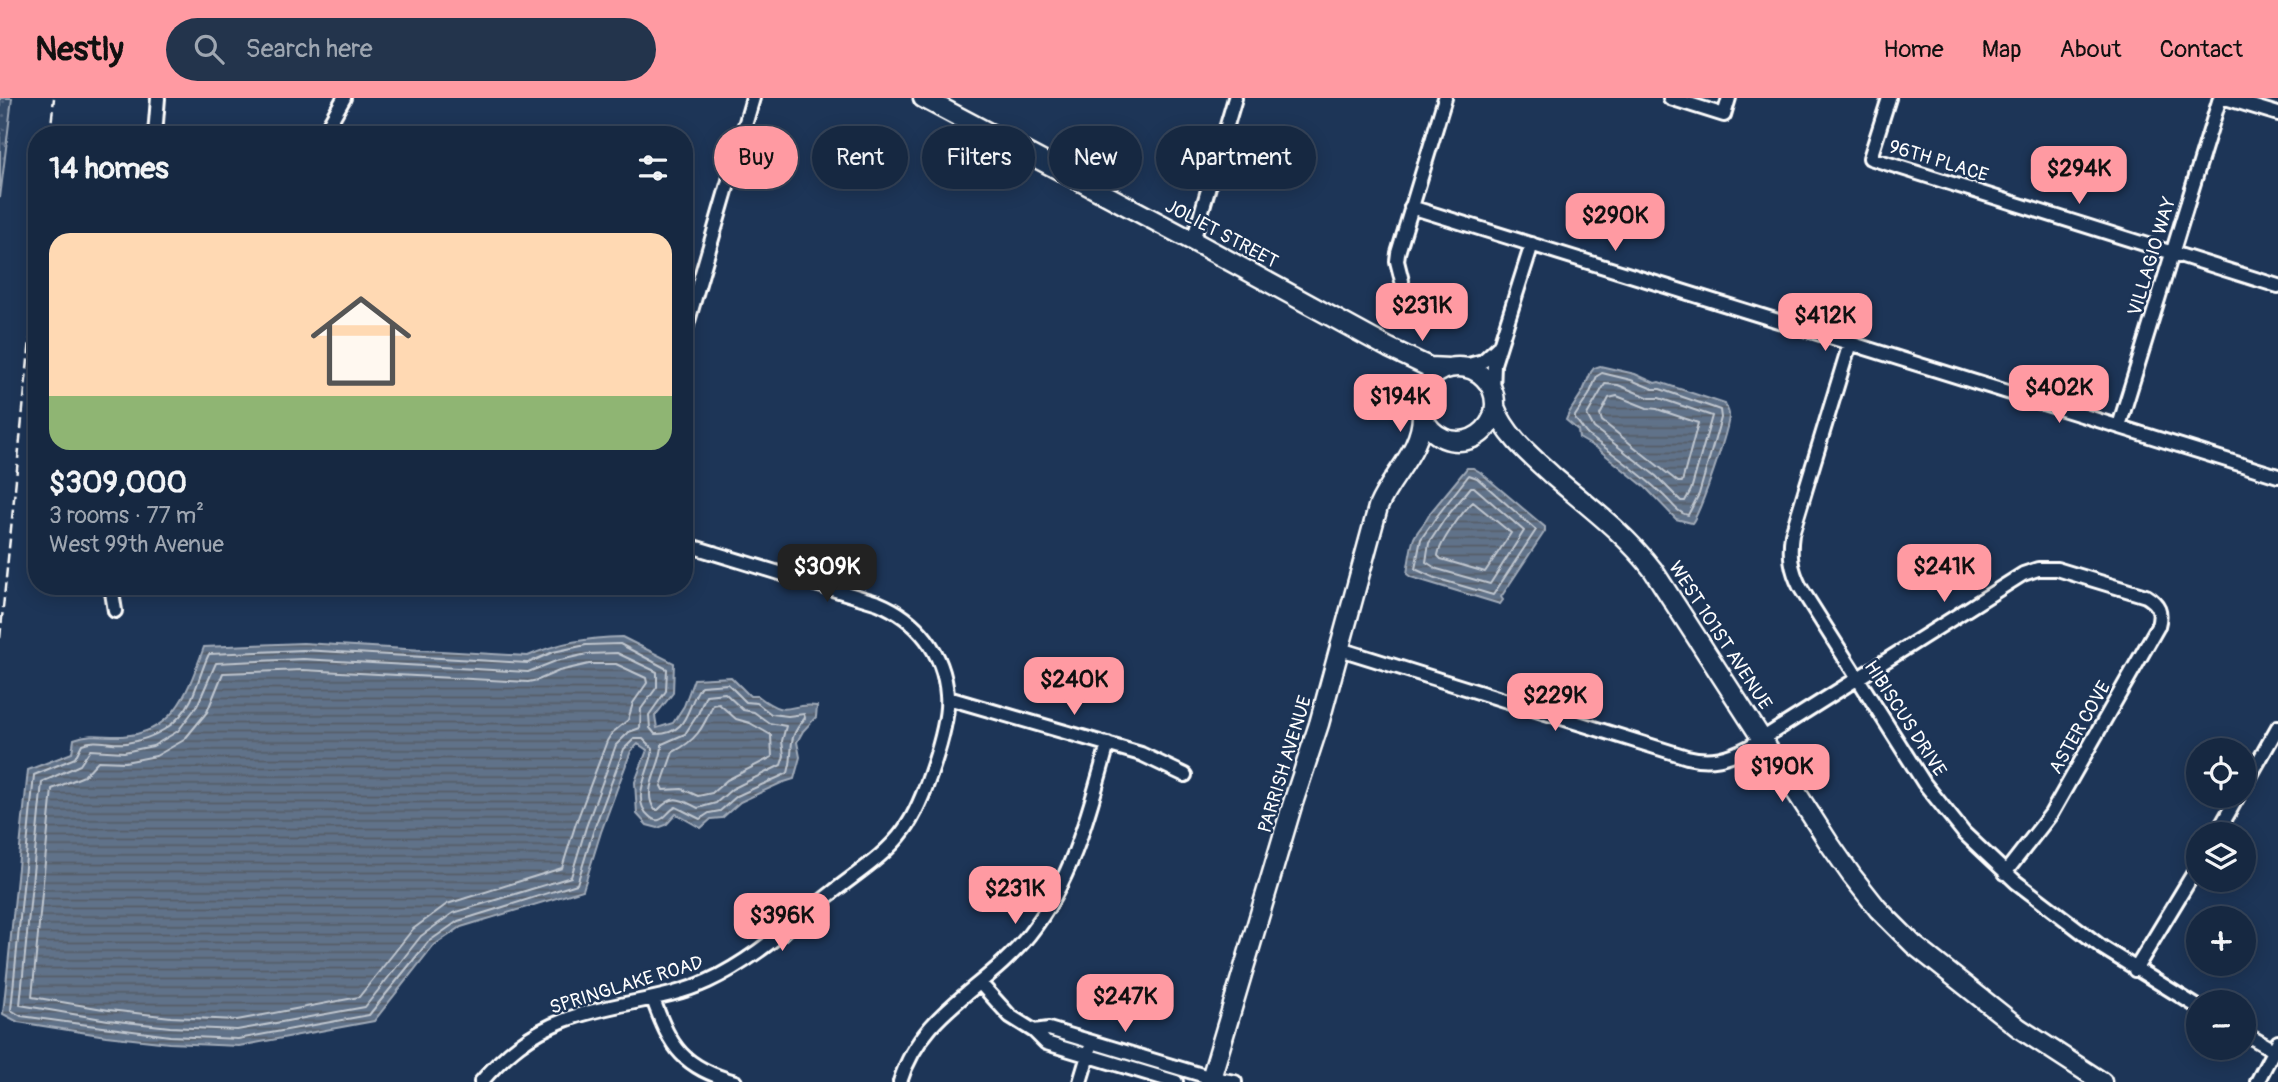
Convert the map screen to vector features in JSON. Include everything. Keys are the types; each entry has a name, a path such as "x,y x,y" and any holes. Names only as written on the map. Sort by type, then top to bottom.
{"street":[{"path":"156,126 158,98"},
{"path":"328,126 344,98"},
{"path":"693,304 753,98"},
{"path":"1193,241 1235,98"},
{"path":"1402,281 1397,261 1445,98"},
{"path":"1670,98 1724,115 1729,98"},
{"name":"96TH PLACE","path":"1889,98 1870,159 2278,286"},
{"path":"2223,98 2278,114"},
{"name":"VILLAGIO WAY","path":"2119,426 2223,98"},
{"name":"JOLIET STREET","path":"927,99 1389,348 1429,367 1455,368"},
{"path":"1411,207 2278,476"},
{"path":"1422,406 1428,426 1436,435 1462,440 1487,428 1492,419 1494,400 1493,370 1532,244"},
{"name":"HIBISCUS DRIVE","path":"1850,343 1792,534 1792,571 1800,587 1937,801 1965,834 2005,873 2103,948 2186,1000"},
{"path":"1455,368 1483,361 1500,344"},
{"name":"JOLIET STREET","path":"1389,348 1416,373 1422,406"},
{"path":"1455,368 1473,370 1484,377 1494,400"},
{"name":"PARRISH AVENUE","path":"1211,1080 1340,649 1378,507 1392,478 1421,435 1425,386 1433,377 1455,368"},
{"name":"WEST 101ST AVENUE","path":"1494,400 1505,428 1527,453 1645,559 1852,876 1885,917 1944,971 2019,1028 2102,1082"},
{"name":"WEST 101ST AVENUE","path":"1462,440 1497,437 1527,453"},
{"name":"PARRISH AVENUE","path":"1405,462 1430,445 1462,440"},
{"path":"693,547 878,603 900,613 918,629 934,650 943,673 947,698 1152,758 1185,775"},
{"name":"ASTER COVE","path":"1857,678 2010,581 2031,571 2057,569 2155,601 2161,616 2158,626 2051,814 2005,873"},
{"path":"112,595 115,611"},
{"path":"1340,649 1695,759 1710,760 1731,756 1857,678"},
{"name":"SPRINGLAKE ROAD","path":"481,1082 502,1059 538,1032 579,1015 653,999 707,982 738,965 845,882 898,838 922,798 942,732 947,698"},
{"path":"2256,766 2278,727"},
{"path":"901,1082 914,1047 926,1031 938,1017 1007,960 1027,937 1060,887 1079,843 1108,744"},
{"path":"2135,970 2186,886"},
{"path":"981,983 1010,1016 1034,1031 1046,1043 1177,1082"},
{"path":"653,999 667,1036 677,1050 705,1072 735,1082"},
{"path":"1034,1031 1049,1030 1211,1080 1235,1082"},
{"path":"2256,1037 2276,1046 2257,1082"},
{"path":"1080,1082 1092,1042"}],"shaded area":[{"path":"0,98 12,98 0,198"}],"water":[{"path":"1600,366 1635,374 1655,383 1659,382 1725,404 1729,414 1725,435 1692,523 1676,519 1646,488 1598,449 1579,438 1578,430 1566,420 1591,372"},
{"path":"1467,468 1480,472 1545,527 1545,531 1501,597 1503,600 1500,604 1407,574 1416,535 1430,513"},
{"path":"622,637 674,663 673,693 655,716 657,728 673,723 684,706 694,679 731,677 750,696 758,696 782,709 817,706 816,717 797,742 800,757 794,779 740,802 722,818 711,819 701,828 676,814 666,825 658,828 647,825 637,814 635,782 647,750 638,744 631,751 583,890 461,927 433,946 374,1021 239,1046 169,1043 106,1036 18,1022 3,1014 28,770 72,753 74,739 93,735 122,736 155,727 167,718 185,693 204,647 303,643 528,656 574,642"}],"railway":[{"path":"51,126 54,98"},
{"path":"0,638 28,360"}]}
